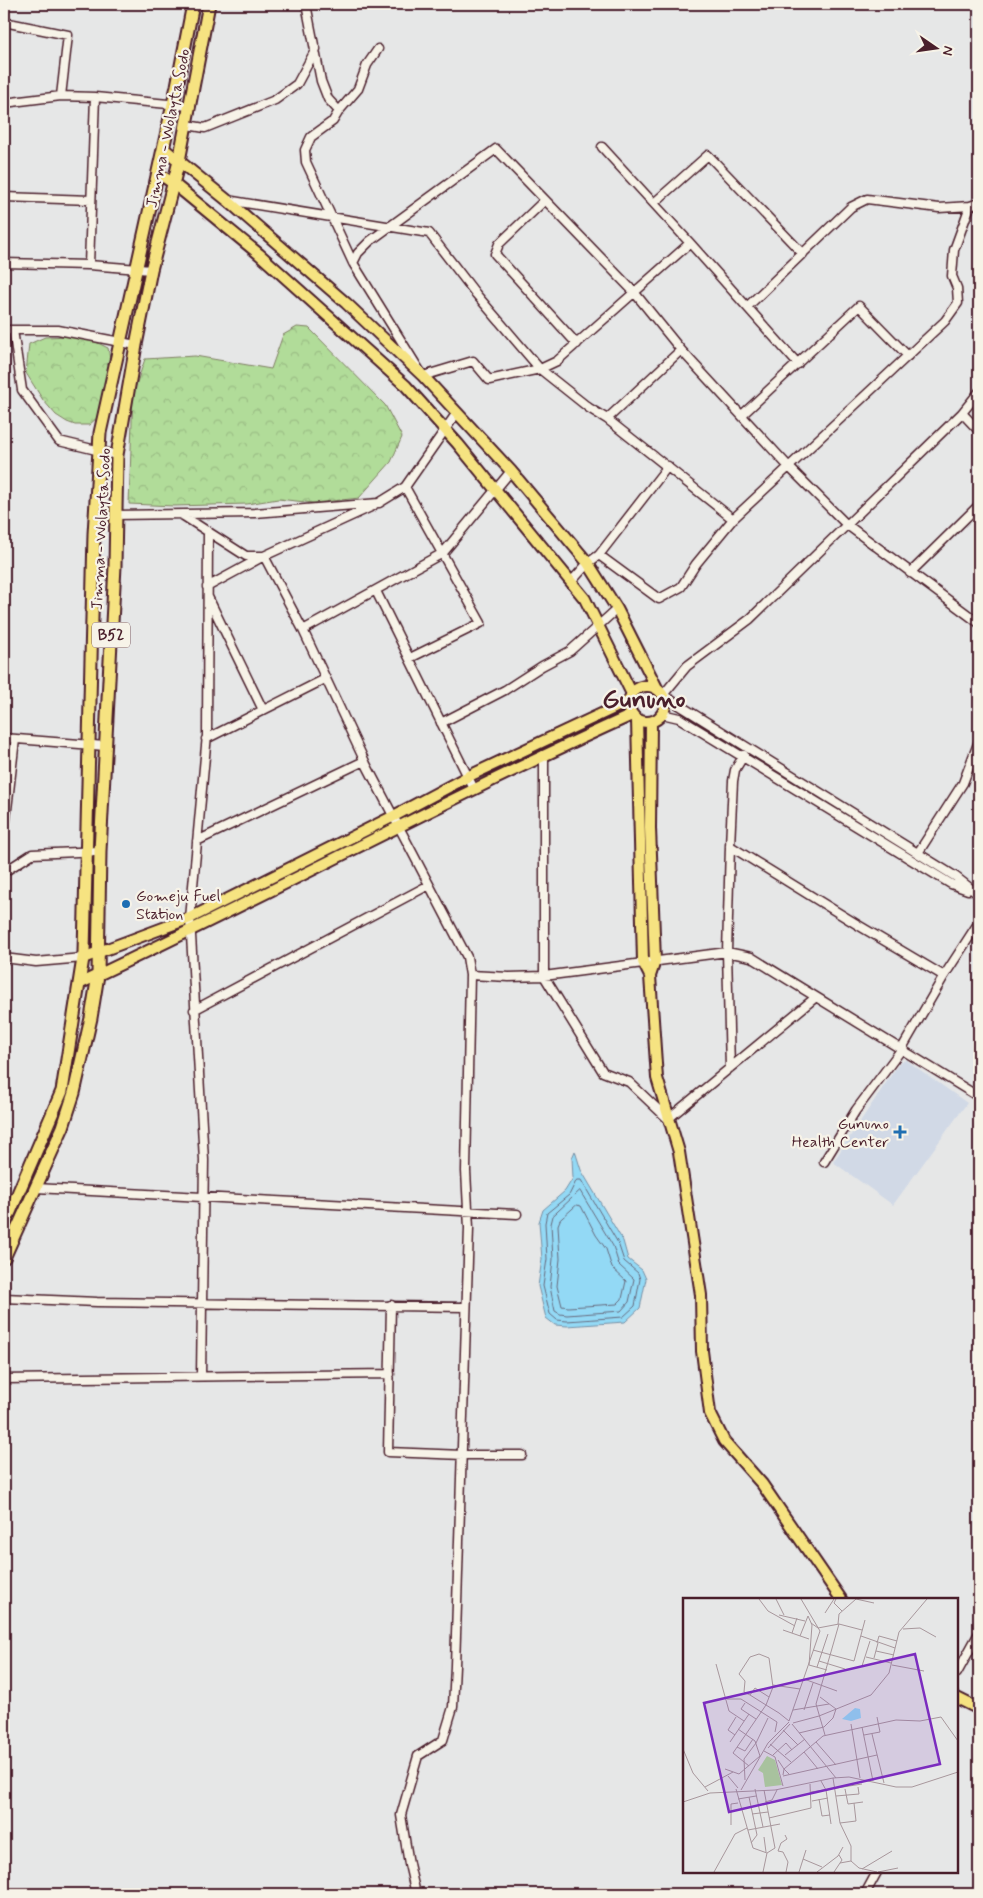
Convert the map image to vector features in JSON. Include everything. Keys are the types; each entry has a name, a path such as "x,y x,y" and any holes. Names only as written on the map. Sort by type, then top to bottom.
{"highway":[{"name":"Jimma - Wolayta Sodo","path":"4,1226 62,1092 79,984 83,958 94,534 100,433 173,104 193,4"},
{"name":"Jimma - Wolayta Sodo","path":"4,1258 63,1127 74,1094 98,975 100,851 115,566 117,455 151,270 174,184 187,125 209,4"}],"main road":[{"path":"163,148 227,200 346,303 423,376 456,414 511,471 588,564 617,610 665,701 662,714 657,720 644,723 634,717"},
{"path":"158,172 259,254 406,386 445,429 585,599 630,697 629,708 634,717 653,888 656,961 650,976"},
{"path":"83,958 190,918 392,817 467,777 630,697 637,688 652,686 661,692"},
{"path":"79,984 190,931 544,754 634,717"},
{"path":"651,722 640,890 643,962 650,976 657,1078 679,1152 701,1295 702,1351 710,1413 724,1441 762,1484 840,1598"},
{"path":"640,890 653,888"},
{"path":"641,921 654,920"},
{"path":"958,1698 979,1709"}],"street":[{"path":"306,4 321,81 328,99 339,111"},
{"path":"4,22 68,35 61,96"},
{"path":"187,125 205,128 275,100 297,84 316,49"},
{"path":"378,49 367,65 358,89 333,121 311,136 305,150 306,162 353,263 423,376 473,361 489,380 540,369 556,361 690,242"},
{"path":"4,103 61,96 95,97 190,106"},
{"path":"89,265 95,97"},
{"path":"602,147 690,242 798,364"},
{"path":"353,263 358,253 370,241 496,149 634,292 681,350 846,524 979,623"},
{"path":"654,203 708,155 804,254"},
{"path":"4,197 91,200"},
{"path":"227,200 429,233 476,294 540,369 668,466 733,519"},
{"path":"545,200 499,244 495,254 577,344"},
{"path":"747,307 851,207 867,200 939,208 970,206 979,203"},
{"path":"599,555 659,599 681,587 696,564 733,519 945,321 958,303 957,288 952,276 954,250 970,206"},
{"path":"4,263 89,265 151,270"},
{"path":"742,415 859,306 908,356"},
{"path":"4,330 58,330 136,345"},
{"path":"12,330 22,390 59,441 117,455"},
{"path":"607,419 681,350"},
{"path":"977,894 956,876 661,692 687,666 750,619 962,413 979,392"},
{"path":"962,413 979,431"},
{"path":"207,587 264,556 379,503 405,487 456,414"},
{"path":"571,582 599,555 668,466"},
{"path":"303,630 443,553 511,471"},
{"path":"405,487 482,623 410,658"},
{"path":"115,515 255,513 379,503"},
{"path":"910,573 979,505"},
{"path":"181,515 246,556 264,556"},
{"path":"201,1376 204,1160 190,918 206,739 208,531"},
{"path":"264,556 303,630 392,817 399,826 467,957 470,974 466,1171 469,1228 463,1455 453,1706 443,1740 418,1756 401,1815 416,1894"},
{"path":"376,591 474,789"},
{"path":"207,596 263,710"},
{"path":"441,723 505,690 542,666 570,652 617,610"},
{"path":"206,739 325,679"},
{"path":"662,714 679,718 950,884 977,894"},
{"path":"4,738 105,746"},
{"path":"4,836 16,739"},
{"path":"918,853 963,783 979,741"},
{"path":"730,1068 727,952 733,781 735,770 748,748"},
{"path":"544,754 544,976 603,1072 629,1082 668,1119 816,997"},
{"path":"197,842 364,761"},
{"path":"730,846 944,976"},
{"path":"4,872 32,854 100,851"},
{"path":"194,1010 430,885"},
{"path":"824,1162 856,1110 901,1050 944,976 979,922"},
{"path":"470,974 509,977 544,976 727,952 751,957 979,1097"},
{"path":"4,958 36,962 83,958"},
{"path":"36,1188 516,1214"},
{"path":"4,1298 203,1304 466,1307"},
{"path":"391,1305 388,1452 522,1455"},
{"path":"4,1379 390,1374"},
{"path":"958,1672 979,1633"},
{"path":"865,1894 876,1873"}],"shaded area":[{"name":"Gununo Health Center","path":"906,1060 967,1103 893,1205 833,1162 900,1062"}],"green space":[{"path":"297,327 309,328 385,405 402,437 391,462 359,498 314,503 278,499 247,504 174,506 129,504 133,394 145,359 195,356 271,369 283,335"},
{"path":"72,336 94,341 108,348 111,364 98,417 89,425 75,425 56,415 43,400 26,373 29,344 45,337"}],"water":[{"path":"575,1151 581,1170 623,1241 628,1259 642,1270 646,1279 640,1308 625,1322 567,1326 555,1325 546,1318 538,1286 542,1259 539,1222 543,1210 565,1191 573,1178 572,1158"}],"place":[{"name":"Gomeju Fuel Station","path":"126,904"},
{"name":"Gununo Health Center","path":"900,1132"}],"district":[{"name":"Gununo","path":"644,698"}]}
